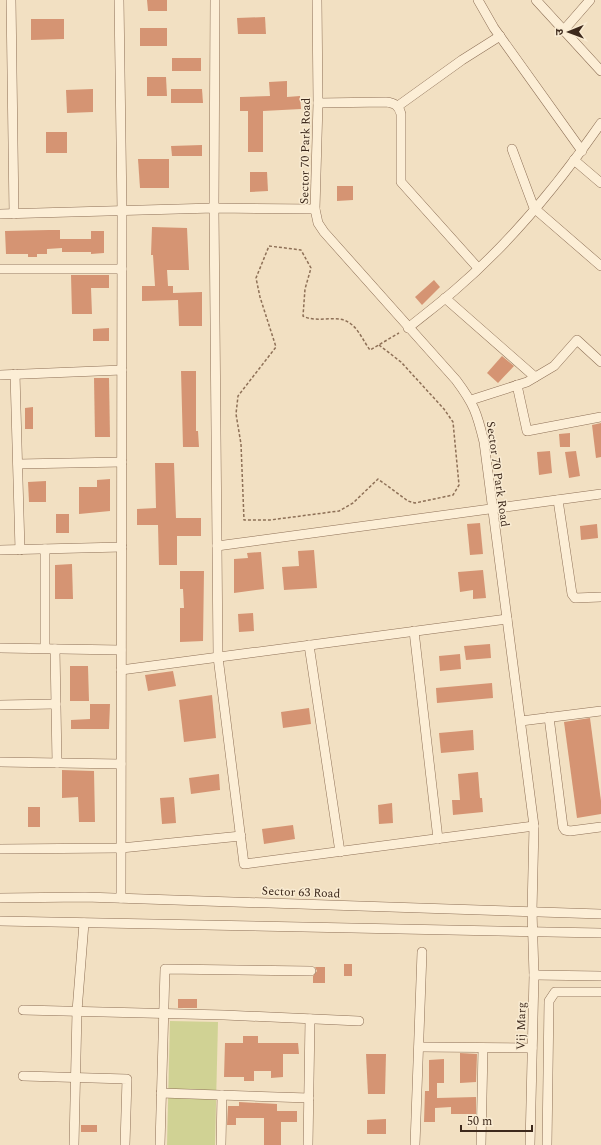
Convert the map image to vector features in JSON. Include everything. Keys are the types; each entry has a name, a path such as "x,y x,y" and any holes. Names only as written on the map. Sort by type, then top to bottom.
{"street":[{"path":"11,0 14,214"},
{"path":"119,0 122,211 121,898"},
{"path":"215,0 214,208 218,657 244,864 534,826"},
{"name":"Sector 70 Park Road","path":"317,0 318,103 315,209 318,222 324,232 408,328 456,380 471,400 478,417 484,442 491,509 521,721 534,826 533,932"},
{"path":"478,0 500,36 582,152"},
{"path":"536,0 601,71"},
{"path":"563,31 590,0"},
{"path":"398,106 462,60 500,36"},
{"path":"318,103 386,102 394,103 398,106 402,114 401,182 478,268"},
{"path":"408,328 445,298 513,234 582,152 601,123"},
{"path":"512,149 534,208 601,266"},
{"path":"574,160 601,183"},
{"path":"0,214 214,208 315,209"},
{"path":"0,270 122,269"},
{"path":"445,298 535,377"},
{"path":"471,400 517,385 535,377 554,366 576,340 601,362"},
{"path":"0,374 122,370"},
{"path":"15,374 20,550"},
{"path":"517,385 527,431 601,418"},
{"path":"18,464 122,462"},
{"path":"217,546 601,494"},
{"path":"558,500 572,594 575,598 581,599 601,596"},
{"path":"0,550 122,548"},
{"path":"45,549 50,648 56,704 57,763"},
{"path":"122,670 507,618"},
{"path":"414,631 438,839"},
{"path":"309,645 340,852"},
{"path":"0,648 121,650"},
{"path":"0,705 56,704"},
{"path":"521,721 601,711"},
{"path":"550,718 563,827 565,830 601,827"},
{"path":"0,762 121,764"},
{"path":"0,849 122,848 241,836"},
{"name":"Sector 63 Road","path":"0,898 121,898 601,914"},
{"path":"0,921 601,933"},
{"path":"74,1145 78,1011 84,923"},
{"name":"Vij Marg","path":"530,1145 534,975 533,932"},
{"path":"415,1145 422,952"},
{"path":"160,1145 165,969 310,971"},
{"path":"534,975 601,976"},
{"path":"547,1145 549,1001 555,992 601,992"},
{"path":"23,1010 163,1013 359,1021"},
{"path":"308,1145 310,1019"},
{"path":"419,1047 532,1048"},
{"path":"481,1145 483,1048"},
{"path":"23,1076 127,1078 125,1145"},
{"path":"161,1093 308,1098"},
{"path":"222,1095 222,1145"}],"path":[{"path":"379,345 401,362 444,409 453,422 459,485 453,495 415,503 408,501 378,479 353,503 339,511 270,520 244,520 241,444 236,414 238,396 276,346 260,297 256,278 269,246 301,250 311,268 305,289 303,316 310,319 340,319 352,324 370,350 408,328"}],"green space":[{"path":"170,1021 218,1022 215,1145 167,1145"}],"building":[{"path":"147,0 167,0 167,11 148,11"},
{"path":"265,17 266,34 238,34 237,18"},
{"path":"31,19 64,19 64,39 31,40"},
{"path":"140,28 167,28 167,46 140,46"},
{"path":"172,58 201,58 201,71 172,71"},
{"path":"147,77 166,77 167,96 147,96"},
{"path":"287,81 287,97 300,96 301,109 263,111 263,152 248,152 248,111 240,111 240,97 270,96 269,82"},
{"path":"93,89 93,112 67,113 66,90"},
{"path":"171,89 202,89 203,103 171,103"},
{"path":"46,132 67,132 67,153 46,153"},
{"path":"202,145 202,156 172,156 171,146"},
{"path":"138,159 169,159 169,188 140,188"},
{"path":"250,172 267,172 268,191 250,192"},
{"path":"337,186 353,186 353,200 337,201"},
{"path":"152,227 187,228 189,270 167,270 168,286 173,286 173,293 202,292 202,326 179,326 178,300 142,301 142,286 155,286 153,255 151,255"},
{"path":"60,230 60,239 91,239 91,231 104,231 104,253 91,254 91,252 62,252 62,248 47,249 47,254 37,254 37,257 28,257 28,254 6,254 5,231"},
{"path":"71,275 109,275 109,288 91,288 92,314 72,314"},
{"path":"434,280 440,287 422,305 415,297"},
{"path":"109,328 109,341 93,341 93,329"},
{"path":"502,356 514,366 498,383 487,373"},
{"path":"181,371 196,371 196,431 198,431 199,447 183,447"},
{"path":"94,378 109,378 110,437 95,437"},
{"path":"33,407 33,429 25,429 25,408"},
{"path":"601,423 601,457 596,458 592,425"},
{"path":"570,433 570,447 560,447 559,434"},
{"path":"550,451 552,473 539,475 537,452"},
{"path":"576,451 580,476 569,478 565,452"},
{"path":"155,463 174,463 176,518 201,518 201,536 177,536 177,565 159,565 158,525 137,525 137,509 156,508"},
{"path":"110,479 110,511 79,514 79,487 97,487 97,480"},
{"path":"46,481 46,502 29,502 28,482"},
{"path":"56,514 69,514 69,533 56,533"},
{"path":"480,523 483,554 470,555 467,524"},
{"path":"597,524 598,538 581,540 580,526"},
{"path":"314,550 317,588 284,590 282,567 299,566 298,551"},
{"path":"261,552 264,589 234,593 234,559 248,558 247,553"},
{"path":"72,564 73,599 55,599 55,565"},
{"path":"483,570 486,598 473,599 473,590 460,592 458,572"},
{"path":"180,571 204,571 203,641 180,642 180,608 184,608 183,589 180,589"},
{"path":"253,613 254,631 239,632 238,614"},
{"path":"490,644 491,658 466,660 464,646"},
{"path":"460,654 461,669 440,671 439,656"},
{"path":"70,666 88,666 89,701 70,701"},
{"path":"173,671 176,686 148,691 145,675"},
{"path":"492,683 493,698 437,703 436,688"},
{"path":"212,695 216,738 184,742 179,700"},
{"path":"90,704 110,704 109,729 71,729 71,720 90,719"},
{"path":"309,708 311,724 283,728 281,712"},
{"path":"590,718 601,801 601,814 577,818 564,722"},
{"path":"473,730 474,750 441,753 439,733"},
{"path":"62,770 94,771 95,822 79,822 78,797 62,798"},
{"path":"478,772 480,798 482,798 483,812 453,815 452,800 460,800 458,774"},
{"path":"219,774 220,790 191,794 189,778"},
{"path":"174,797 176,823 162,824 160,798"},
{"path":"392,803 393,823 379,824 378,805"},
{"path":"28,807 40,807 40,827 28,827"},
{"path":"293,825 295,839 264,844 262,829"},
{"path":"344,964 352,964 352,976 344,976"},
{"path":"315,967 325,967 325,983 313,983 313,976 317,971"},
{"path":"178,999 197,999 197,1008 178,1008"},
{"path":"243,1036 258,1036 258,1043 298,1043 299,1054 283,1054 283,1077 271,1078 271,1071 254,1071 254,1081 244,1081 244,1077 224,1077 225,1043 243,1043"},
{"path":"460,1053 477,1054 476,1082 460,1083"},
{"path":"366,1054 386,1054 385,1094 368,1094"},
{"path":"444,1059 444,1083 437,1083 437,1098 476,1097 476,1114 451,1114 451,1107 435,1108 435,1122 424,1122 425,1091 429,1091 429,1060"},
{"path":"239,1102 277,1104 277,1111 297,1111 297,1122 281,1122 281,1145 264,1145 264,1118 236,1118 236,1125 227,1125 228,1106 239,1106"},
{"path":"386,1119 386,1134 367,1134 367,1120"},
{"path":"81,1125 97,1125 97,1132 81,1132"}]}
